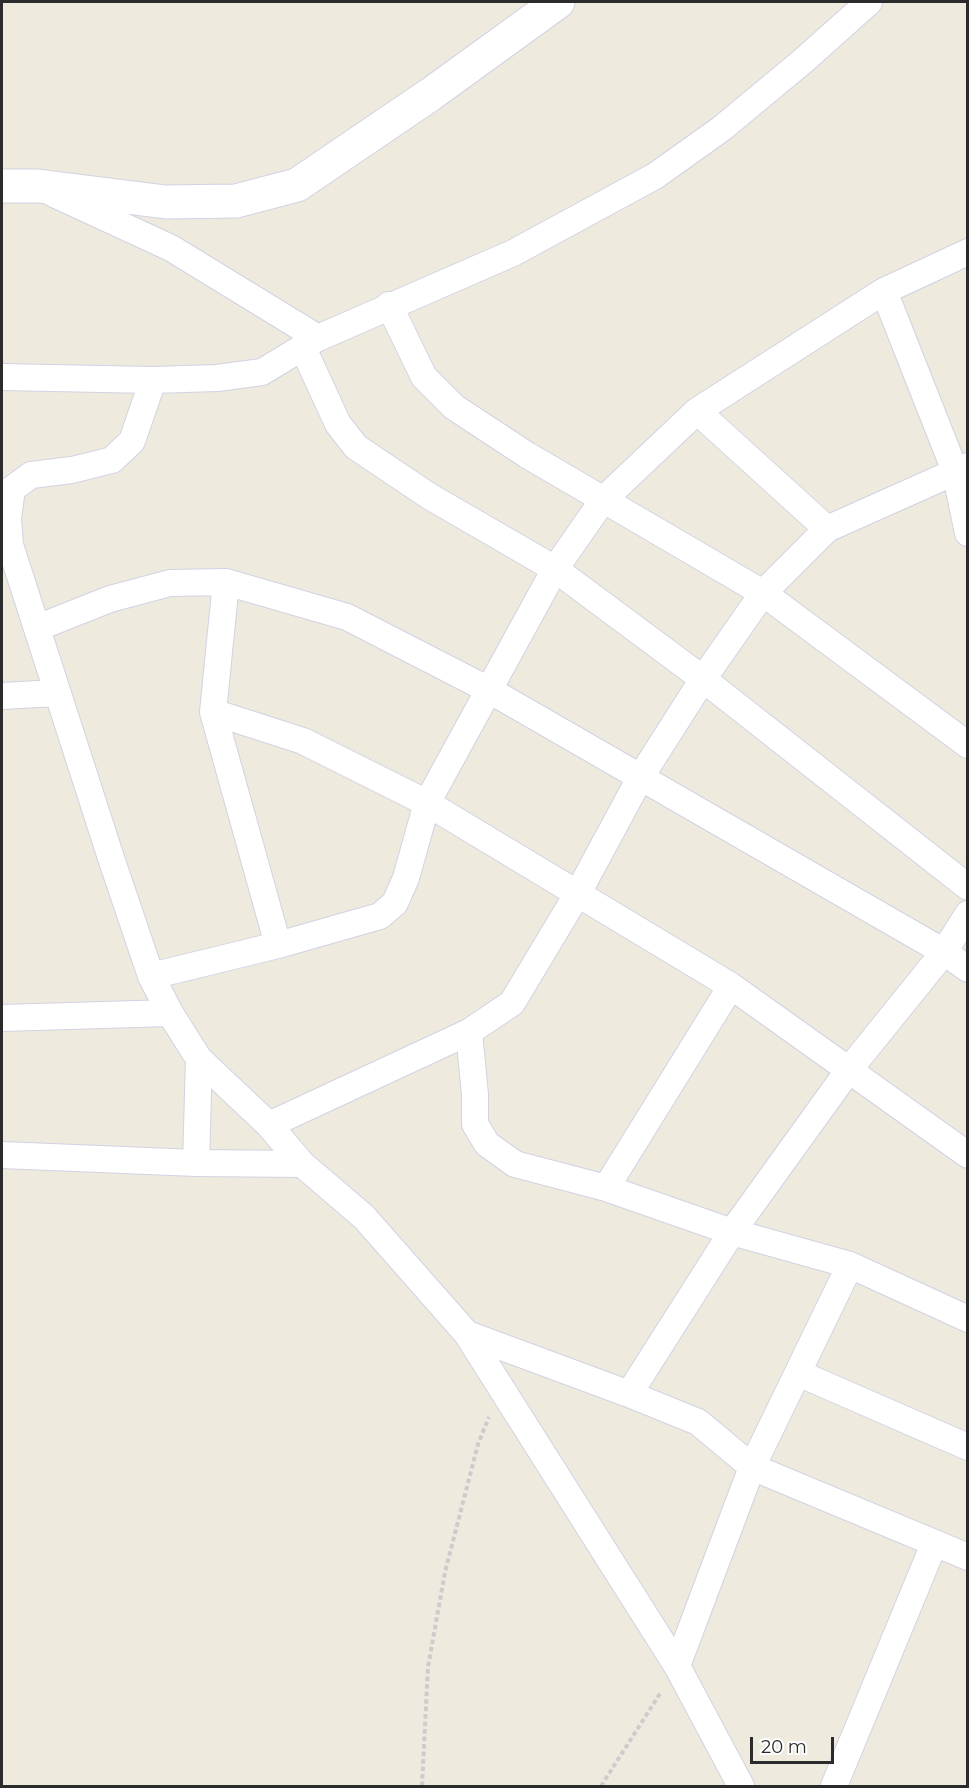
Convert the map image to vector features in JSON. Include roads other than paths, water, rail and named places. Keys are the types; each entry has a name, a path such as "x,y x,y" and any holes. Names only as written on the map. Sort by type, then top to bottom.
{"street":[{"path":"2,186 38,186 166,202 236,201 297,185 431,94 558,2"},
{"path":"2,377 153,380 217,378 262,372 311,343 389,305 513,253 655,176 721,129 869,2"},
{"path":"38,186 171,249 311,343 338,424 356,447 429,496 555,569 703,679 968,887"},
{"path":"152,976 278,945 380,916 395,903 406,878 427,803 555,569 603,500 697,411 884,291 968,252"},
{"path":"884,291 961,468 968,533"},
{"path":"389,305 424,376 454,407 527,455 763,592 968,745"},
{"path":"153,380 132,441 112,460 72,470 31,475 12,489 8,518 10,545 152,976 170,1013 199,1059 268,1125 302,1164 364,1217 467,1334 677,1666 741,1786"},
{"path":"697,411 827,529"},
{"path":"268,1125 469,1032 512,1003 578,893 640,778 703,679 763,592 827,529 961,468"},
{"path":"37,628 110,599 170,583 226,582 347,617 489,690 944,952 968,969"},
{"path":"226,582 213,712 278,945"},
{"path":"2,696 57,693"},
{"path":"213,712 303,741 427,803 731,986 968,1155"},
{"path":"629,1394 732,1232 848,1071 944,952 968,914"},
{"path":"606,1188 731,986"},
{"path":"2,1018 170,1013"},
{"path":"469,1032 476,1124 487,1144 515,1164 606,1188 732,1232 850,1265 968,1319"},
{"path":"196,1163 199,1059"},
{"path":"2,1162 302,1164"},
{"path":"677,1666 752,1467 850,1265"},
{"path":"467,1334 698,1422 752,1467 968,1557"},
{"path":"798,1373 968,1447"},
{"path":"834,1786 934,1544"}]}
